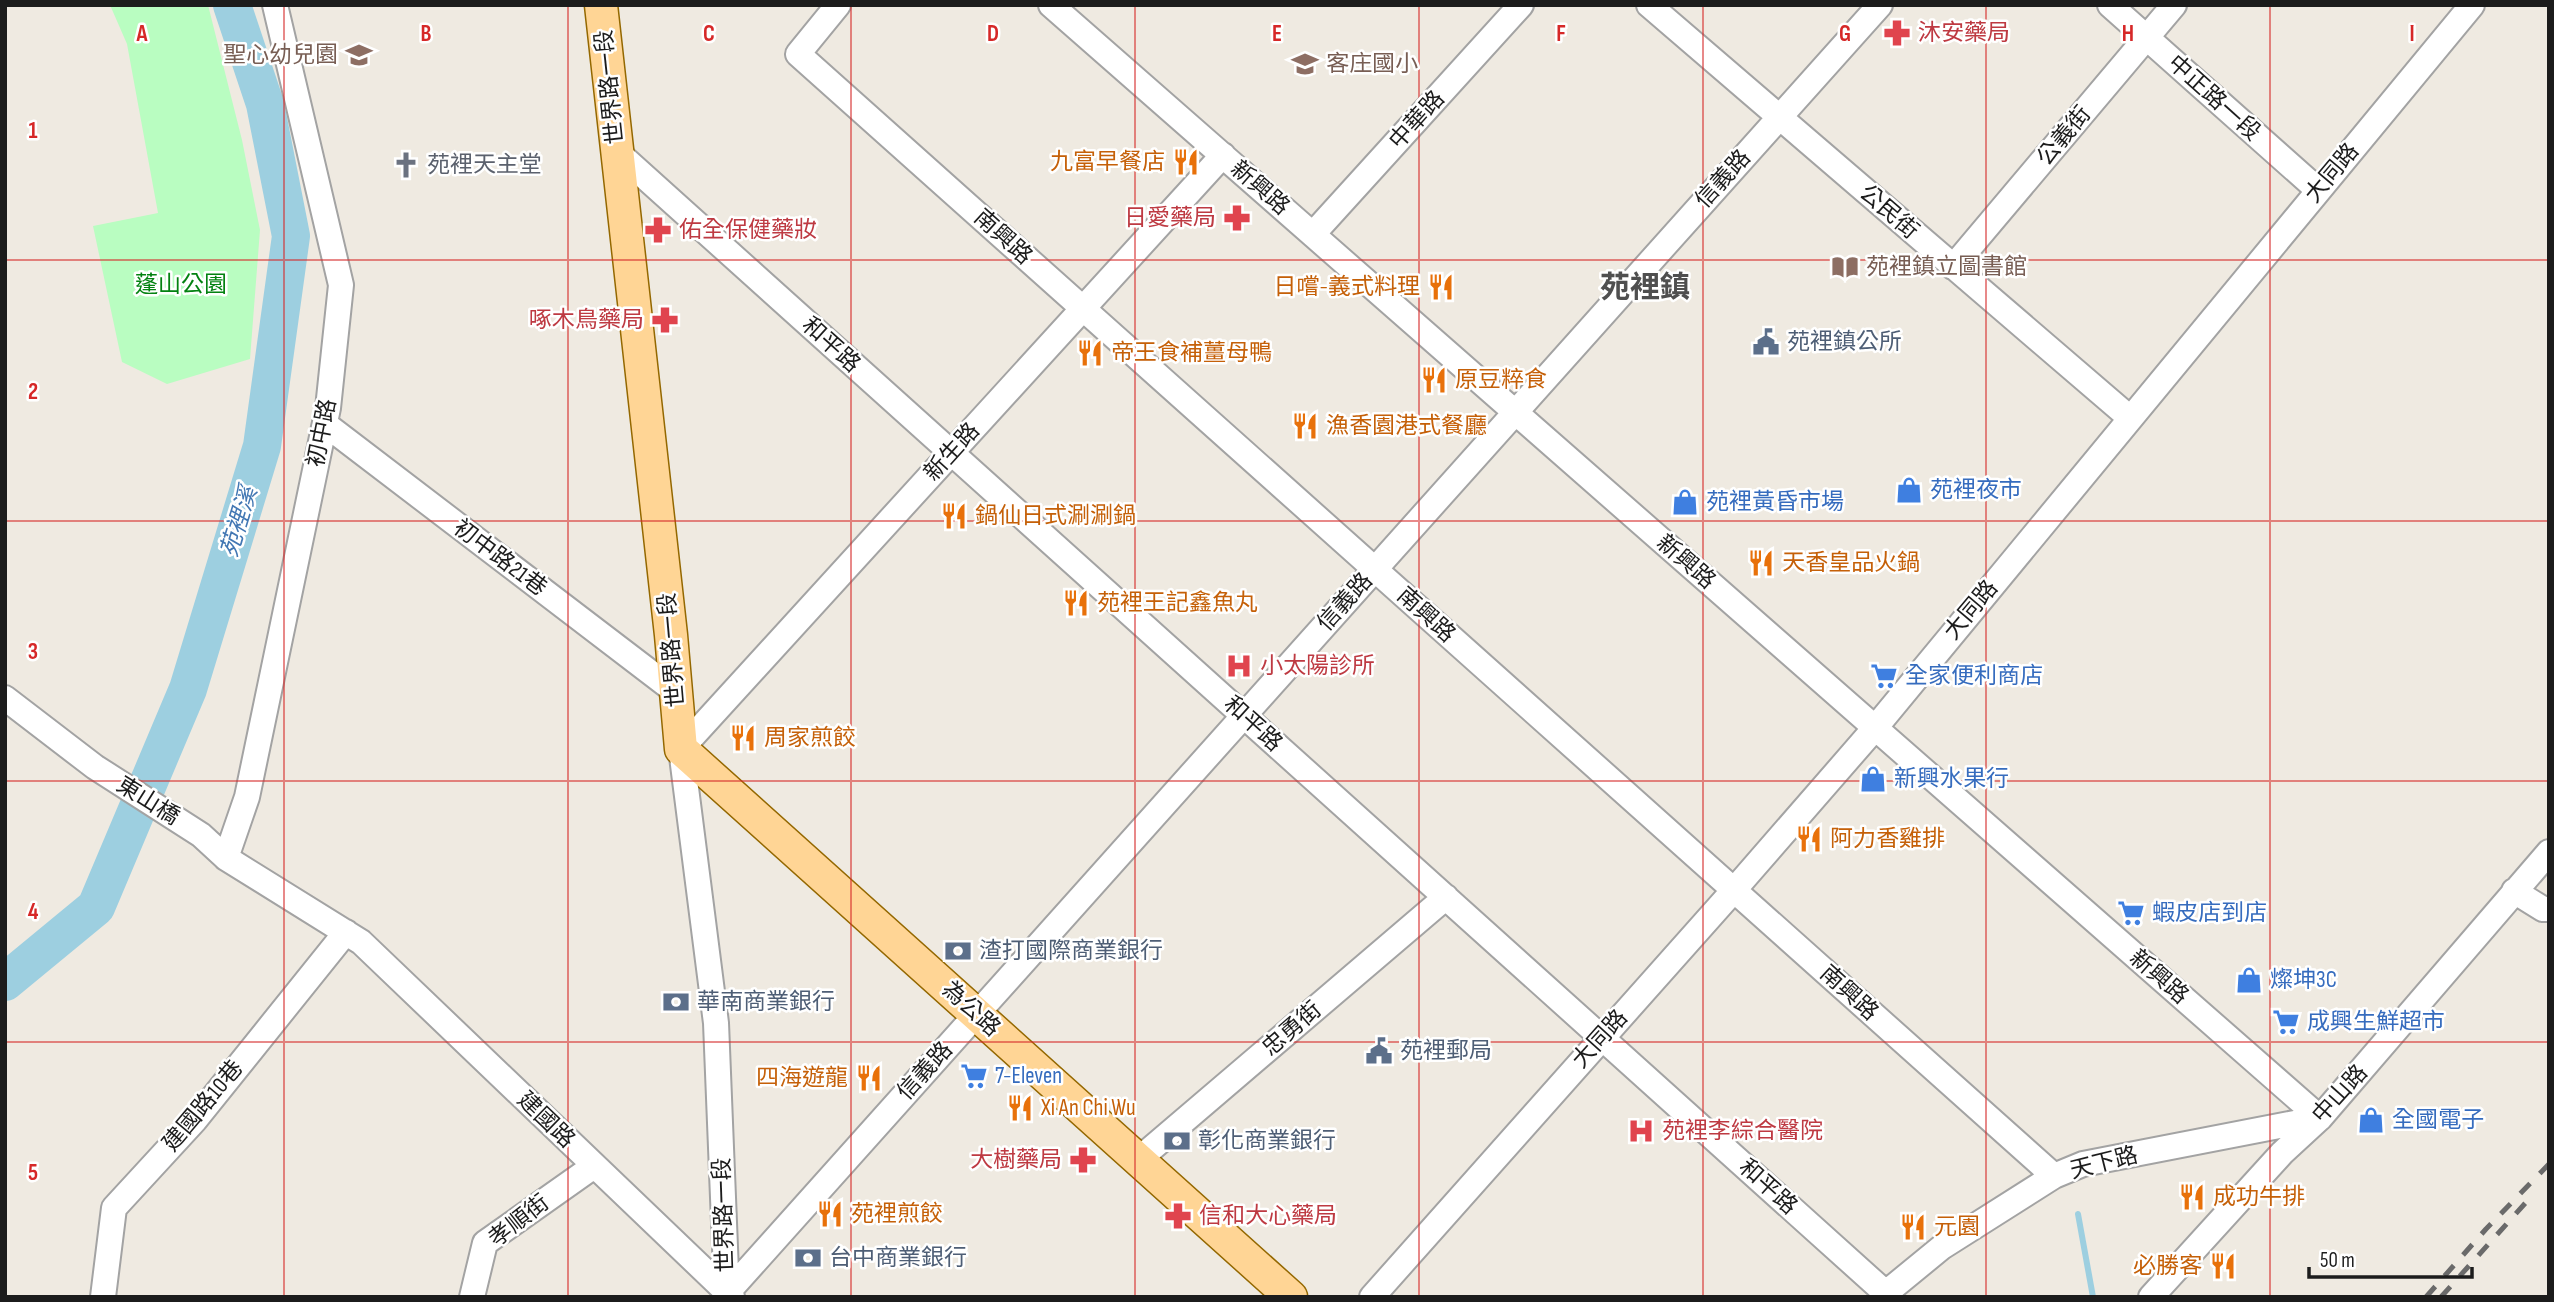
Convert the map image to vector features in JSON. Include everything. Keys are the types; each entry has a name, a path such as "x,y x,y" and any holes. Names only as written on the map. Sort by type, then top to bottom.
{"main road":[{"name":"世界路一段","path":"601,5 681,749"},
{"name":"為公路","path":"681,749 1291,1297"}],"street":[{"name":"初中路","path":"226,858 247,797 325,424 341,285 275,5"},
{"name":"南興路","path":"838,5 798,54 2054,1176"},
{"name":"新興路","path":"1052,5 2320,1118"},
{"name":"中華路","path":"1313,234 1521,5"},
{"name":"公民街","path":"1649,5 2130,418"},
{"name":"信義路","path":"729,1295 976,1014 1880,5"},
{"name":"中正路一段","path":"2110,5 2318,190"},
{"name":"公義街","path":"1953,267 2174,5"},
{"name":"大同路","path":"1372,1297 1734,890 1875,727 2472,5"},
{"name":"和平路","path":"616,151 1886,1296"},
{"name":"新生路","path":"681,749 1223,155"},
{"name":"初中路21巷","path":"325,424 676,692"},
{"name":"東山橋","path":"5,698 95,767 201,835 226,858"},
{"name":"世界路一段","path":"681,749 716,1023 729,1295"},
{"name":"中山路","path":"2151,1297 2282,1153 2320,1118 2549,852"},
{"name":"建國路","path":"226,858 353,937 729,1295"},
{"path":"2514,891 2543,909 2549,909"},
{"name":"忠勇街","path":"1138,1160 1446,897"},
{"name":"建國路10巷","path":"103,1297 114,1208 195,1120 353,937"},
{"name":"天下路","path":"1886,1296 1942,1247 2054,1176 2082,1164 2320,1118"},
{"name":"孝順街","path":"472,1297 485,1243 594,1166"}],"green space":[{"name":"蓬山公園","path":"110,5 208,5 242,140 260,230 250,359 167,384 122,362 93,226 158,213 127,44"}],"waterway":[{"name":"苑裡溪","path":"5,982 96,907 188,689 262,446 291,236 265,104 232,5"},
{"path":"2078,1214 2093,1297"}],"railway":[{"path":"2426,1297 2486,1229 2549,1164"},
{"path":"2441,1297 2529,1199"}],"place":[{"name":"沐安藥局","path":"1897,33"},
{"name":"聖心幼兒園","path":"359,55"},
{"name":"客庄國小","path":"1305,64"},
{"name":"九富早餐店","path":"1186,162"},
{"name":"苑裡天主堂","path":"406,165"},
{"name":"日愛藥局","path":"1237,218"},
{"name":"佑全保健藥妝","path":"658,230"},
{"name":"苑裡鎮立圖書館","path":"1845,267"},
{"name":"日嚐-義式料理","path":"1441,287"},
{"name":"啄木鳥藥局","path":"665,320"},
{"name":"苑裡鎮公所","path":"1766,342"},
{"name":"帝王食補薑母鴨","path":"1090,353"},
{"name":"原豆粹食","path":"1434,380"},
{"name":"漁香園港式餐廳","path":"1305,426"},
{"name":"苑裡夜市","path":"1909,490"},
{"name":"苑裡黃昏市場","path":"1685,502"},
{"name":"鍋仙日式涮涮鍋","path":"954,516"},
{"name":"天香皇品火鍋","path":"1761,563"},
{"name":"苑裡王記鑫魚丸","path":"1076,603"},
{"name":"小太陽診所","path":"1239,666"},
{"name":"全家便利商店","path":"1884,676"},
{"name":"周家煎餃","path":"743,738"},
{"name":"新興水果行","path":"1873,779"},
{"name":"阿力香雞排","path":"1809,839"},
{"name":"蝦皮店到店","path":"2131,913"},
{"name":"渣打國際商業銀行","path":"958,951"},
{"name":"燦坤3C","path":"2249,980"},
{"name":"華南商業銀行","path":"676,1002"},
{"name":"成興生鮮超市","path":"2286,1022"},
{"name":"苑裡郵局","path":"1379,1051"},
{"name":"7-Eleven","path":"974,1076"},
{"name":"四海遊龍","path":"869,1078"},
{"name":"Xi An Chi Wu","path":"1020,1108"},
{"name":"全國電子","path":"2371,1120"},
{"name":"苑裡李綜合醫院","path":"1641,1131"},
{"name":"彰化商業銀行","path":"1177,1141"},
{"name":"大樹藥局","path":"1083,1160"},
{"name":"成功牛排","path":"2192,1197"},
{"name":"苑裡煎餃","path":"830,1214"},
{"name":"信和大心藥局","path":"1178,1216"},
{"name":"元園","path":"1913,1227"},
{"name":"台中商業銀行","path":"808,1258"},
{"name":"必勝客","path":"2223,1266"}],"district":[{"name":"苑裡鎮","path":"1645,288"}]}
